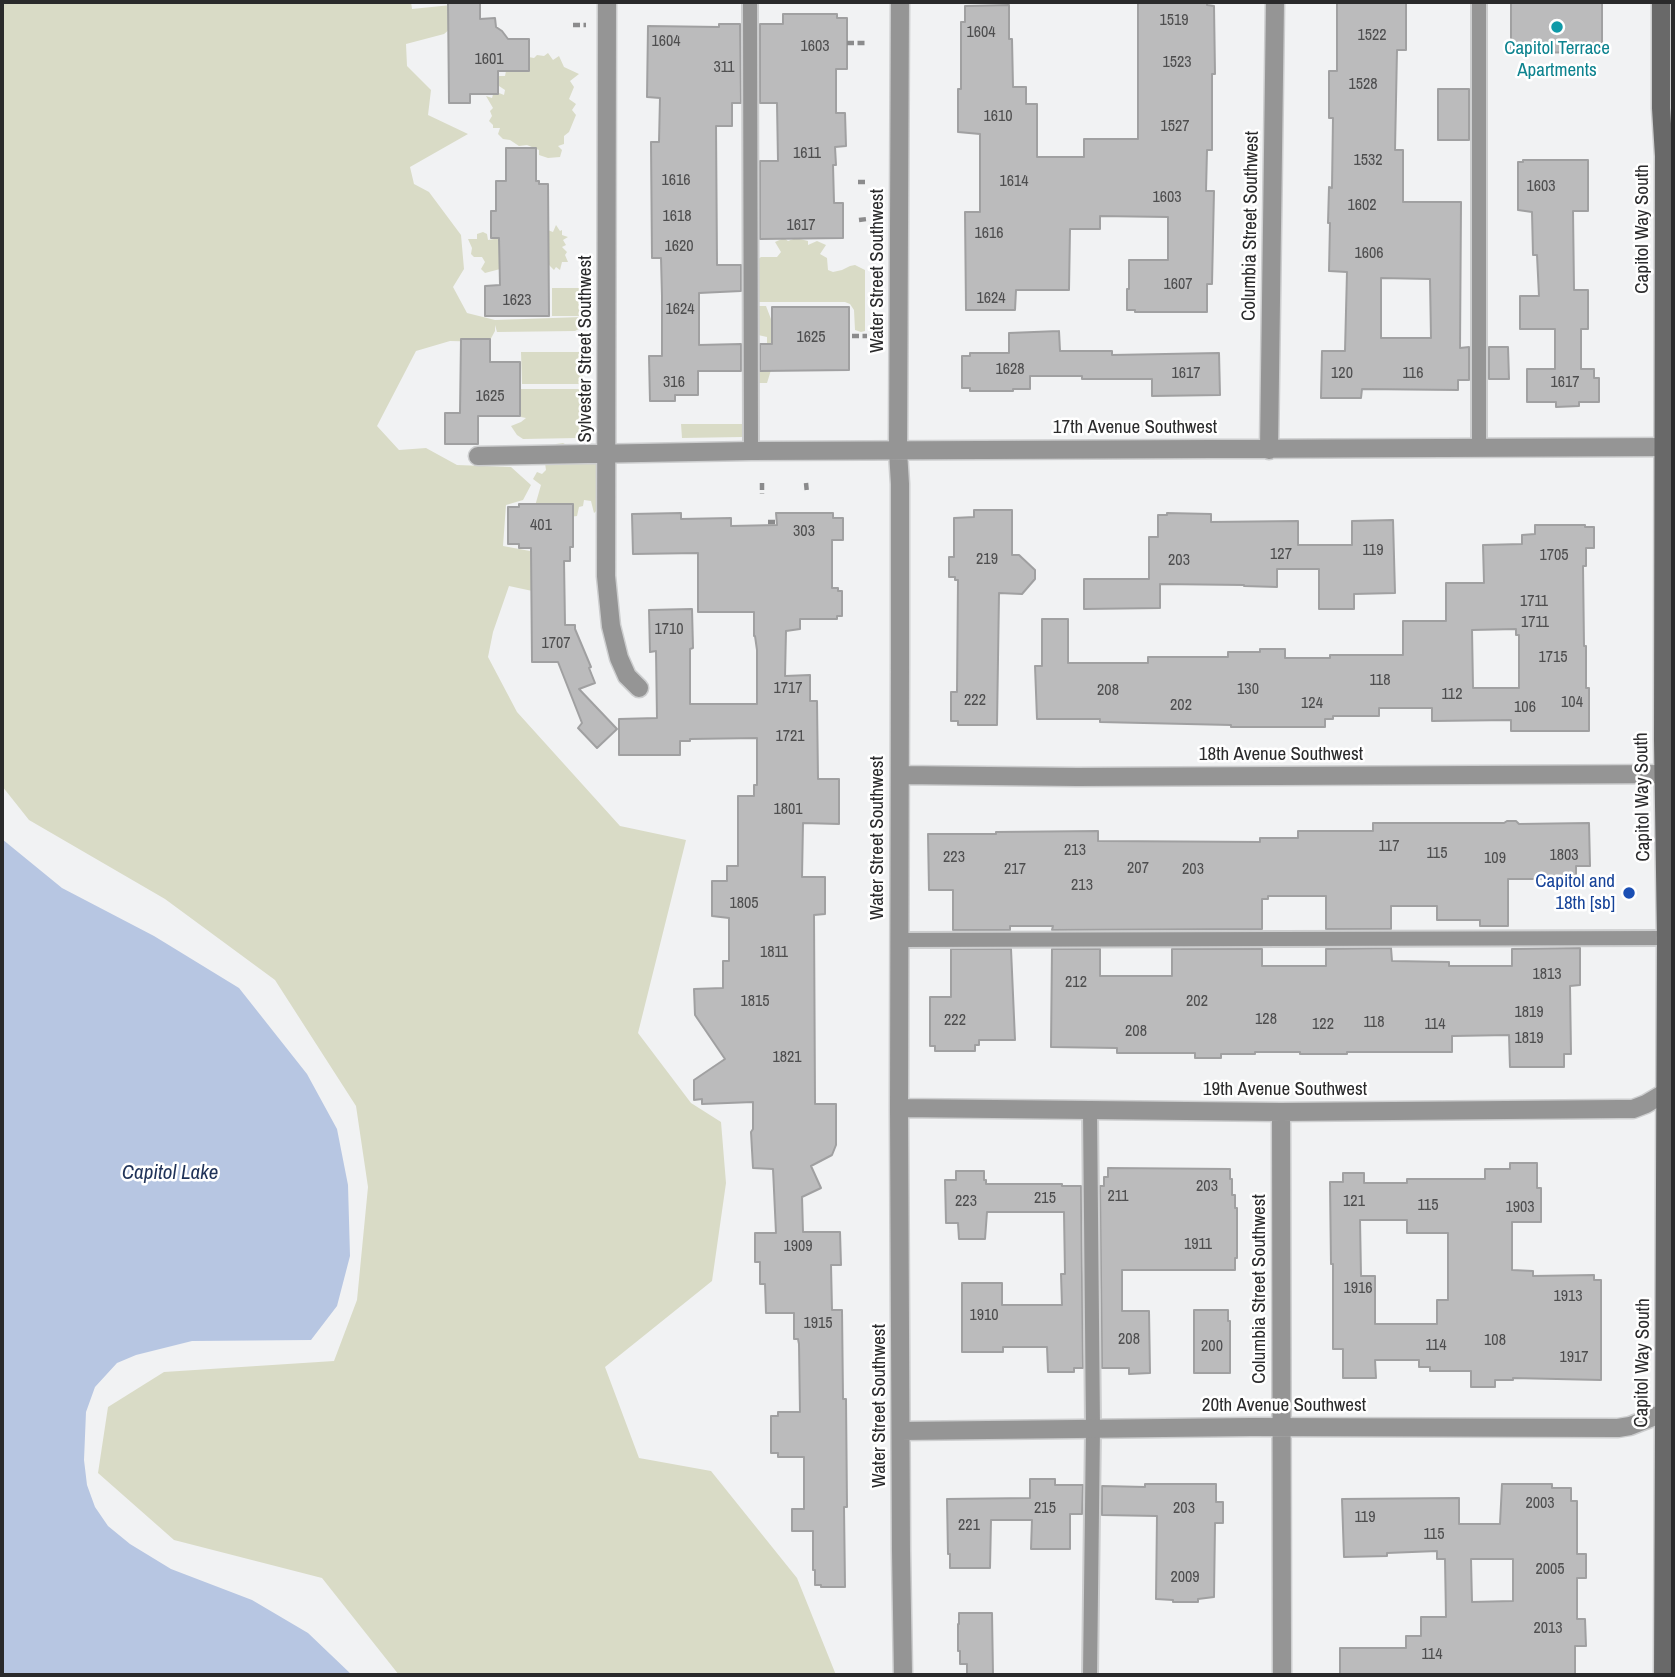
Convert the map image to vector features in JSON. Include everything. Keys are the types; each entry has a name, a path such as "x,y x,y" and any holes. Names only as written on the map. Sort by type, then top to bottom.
{"main road":[{"name":"Capitol Way South","path":"1661,2 1669,107 1664,156 1668,447 1666,938 1670,1089 1663,1675"}],"street":[{"name":"Sylvester Street Southwest","path":"607,2 607,600 619,658 627,676 639,688"},
{"name":"Water Street Southwest","path":"900,2 898,940 903,1675"},
{"name":"Columbia Street Southwest","path":"1269,450 1275,2"},
{"name":"17th Avenue Southwest","path":"478,456 751,451 1668,447"},
{"name":"18th Avenue Southwest","path":"900,775 1090,777 1668,774"},
{"name":"19th Avenue Southwest","path":"899,1108 1281,1112 1633,1109 1670,1089"},
{"name":"Columbia Street Southwest","path":"1281,1112 1282,1675"},
{"name":"20th Avenue Southwest","path":"901,1431 1281,1427 1618,1428 1668,1411"}],"lane":[{"path":"750,2 751,451"},
{"path":"1479,2 1479,449"},
{"path":"898,940 1666,938"},
{"path":"1090,1111 1093,1429 1090,1675"}],"path":[{"path":"846,43 867,43"},
{"path":"858,183 867,182"},
{"path":"859,220 867,219"},
{"path":"852,336 867,336"},
{"path":"762,484 762,494"},
{"path":"806,484 807,493"},
{"path":"768,522 777,522"}],"green space":[{"path":"2,2 411,2 412,9 461,4 468,14 444,34 406,44 407,66 431,90 428,115 468,134 410,167 414,184 429,192 461,235 464,269 453,287 467,313 495,320 582,317 583,327 575,331 497,332 495,325 489,342 450,341 416,351 377,426 399,450 426,448 457,465 511,467 531,485 523,500 506,505 503,546 557,556 537,592 509,586 493,632 488,657 517,712 620,826 686,840 638,1033 691,1103 721,1122 726,1183 712,1281 605,1367 639,1458 711,1471 797,1578 836,1675 399,1675 322,1578 174,1540 98,1473 108,1407 164,1372 334,1361 357,1300 368,1187 356,1106 275,980 165,899 29,820 2,786"},
{"path":"548,53 553,60 559,56 564,67 579,74 570,81 574,87 569,99 576,104 572,110 576,115 569,132 564,136 564,144 558,146 562,150 560,157 548,158 539,155 539,150 527,145 519,146 498,134 500,128 493,128 489,121 493,108 486,96 492,98 494,91 504,95 505,90 493,82 495,76 505,76 507,66 523,56 534,58"},
{"path":"556,225 562,230 562,235 568,237 563,240 566,245 562,247 567,252 565,255 568,262 562,262 560,270 556,267 554,270 548,264 545,229 553,232"},
{"path":"498,230 504,268 485,273 481,269 485,262 482,257 474,257 471,254 472,248 468,239 477,239 477,234 483,232 487,234 488,240 494,239 493,236"},
{"path":"784,238 788,241 796,238 808,241 808,245 817,241 826,245 820,254 827,258 828,270 833,272 855,265 865,270 865,331 855,330 854,310 845,302 758,302 758,259 777,257 781,252 775,242"},
{"path":"552,288 582,288 582,316 552,316"},
{"path":"758,306 766,306 771,319 771,370 767,383 758,383 758,346 767,344 767,337 758,335"},
{"path":"521,352 583,352 583,384 522,384"},
{"path":"521,389 582,389 582,435 578,438 523,439 517,435 511,426 526,418 521,417"},
{"path":"681,424 744,424 744,434 742,437 682,438"},
{"path":"556,444 569,446 575,444 601,461 602,506 594,513 591,501 584,500 577,516 569,517 535,506 541,485 533,479 537,472 542,474 546,470 545,463 559,451"}],"water":[{"name":"Capitol Lake","path":"2,839 62,888 154,936 239,988 307,1074 337,1129 348,1185 350,1256 337,1306 311,1340 192,1341 136,1355 117,1363 95,1387 86,1412 84,1460 87,1485 95,1507 108,1526 130,1544 171,1569 252,1600 308,1633 352,1675 2,1675"}],"building":[{"path":"448,2 480,2 480,19 495,18 496,27 508,39 529,39 529,71 498,71 498,94 470,94 470,103 449,103"},
{"path":"1138,2 1207,2 1207,5 1214,6 1212,150 1207,150 1206,191 1214,191 1212,284 1207,284 1207,312 1127,310 1129,260 1168,260 1168,217 1100,216 1100,229 1070,229 1069,290 1016,290 1015,310 966,310 965,212 980,212 980,134 958,132 961,22 965,22 965,6 1009,5 1013,87 1026,87 1026,104 1037,104 1037,157 1084,157 1084,139 1138,139"},
{"path":"1337,2 1406,2 1406,50 1397,50 1395,150 1403,150 1403,202 1461,202 1460,348 1469,347 1469,380 1458,380 1458,390 1362,389 1361,398 1321,398 1322,351 1345,351 1347,272 1329,271 1328,223 1329,187 1332,188 1333,118 1329,118 1329,71 1337,71","holes":["1381,278 1430,279 1431,338 1381,338"]},
{"name":"Capitol Terrace Apartments","path":"1511,2 1602,2 1602,52 1511,53"},
{"path":"783,14 837,14 837,18 847,18 847,69 836,69 836,113 845,113 846,146 835,147 836,165 833,165 834,203 843,203 843,238 760,239 760,161 778,161 777,103 760,103 760,24 783,24"},
{"path":"719,24 740,24 741,103 732,103 732,126 716,126 717,265 741,265 741,291 699,293 699,345 741,344 741,371 698,371 698,395 675,395 675,401 650,401 649,356 662,356 662,296 661,258 652,258 651,142 659,142 660,98 647,97 648,26 719,27"},
{"path":"1438,89 1469,89 1469,140 1438,140"},
{"path":"506,148 536,148 536,181 539,181 539,184 548,184 549,316 485,316 485,286 500,285 499,238 491,238 491,211 496,211 496,181 506,181"},
{"path":"1588,160 1588,211 1573,211 1574,290 1588,290 1588,329 1581,329 1581,369 1594,369 1594,378 1599,378 1599,402 1579,402 1579,406 1556,407 1556,402 1527,402 1527,369 1555,369 1555,329 1520,329 1520,296 1539,296 1537,255 1533,255 1532,212 1518,210 1518,162"},
{"path":"772,307 849,307 849,370 760,371 760,344 772,344"},
{"path":"1059,331 1060,351 1112,351 1112,355 1219,353 1220,395 1152,396 1152,379 1082,379 1082,376 1030,376 1030,389 1013,391 970,391 970,388 962,388 962,356 970,356 970,353 1009,353 1009,333"},
{"path":"461,339 490,339 490,362 520,362 520,416 478,416 478,444 445,444 445,413 460,413"},
{"path":"1489,347 1508,347 1509,379 1489,379"},
{"path":"519,504 573,504 573,547 570,547 570,561 564,561 565,625 575,625 595,683 579,689 617,729 597,748 578,728 582,723 558,662 532,662 531,548 508,544 508,507 519,507"},
{"path":"974,510 1012,510 1012,555 1019,555 1035,570 1035,579 1022,594 999,593 997,725 958,725 958,721 951,721 951,692 957,692 958,580 949,577 949,557 954,557 954,518 974,517"},
{"path":"681,513 681,519 731,518 731,526 777,525 776,513 833,513 833,518 843,518 843,540 832,540 832,588 842,591 842,616 837,616 837,619 800,619 800,629 786,631 785,676 810,675 810,701 817,701 818,779 839,779 839,824 803,823 802,877 825,877 825,914 814,915 815,1104 836,1104 836,1145 832,1155 811,1166 821,1188 802,1197 803,1232 840,1232 841,1265 831,1265 832,1310 842,1310 843,1399 846,1399 845,1587 815,1585 813,1531 792,1531 792,1509 804,1509 804,1457 778,1457 778,1453 771,1453 771,1416 778,1416 778,1412 800,1412 799,1344 798,1339 794,1339 794,1313 766,1313 765,1284 760,1284 760,1262 755,1262 755,1233 776,1233 773,1169 753,1168 753,1102 702,1104 702,1099 694,1100 694,1080 725,1059 695,1015 694,989 723,988 723,961 729,961 729,918 712,916 712,881 727,881 727,866 738,866 738,796 754,796 754,785 757,785 757,738 680,741 680,755 619,755 619,719 657,718 656,651 650,652 649,610 692,609 690,704 757,704 754,612 698,612 698,553 633,554 632,514"},
{"path":"1211,514 1211,522 1298,521 1298,545 1352,545 1352,521 1393,520 1395,593 1354,594 1354,609 1319,609 1319,569 1277,569 1277,587 1160,584 1160,608 1084,609 1084,579 1149,579 1149,537 1158,537 1158,515"},
{"path":"1535,525 1594,527 1594,548 1586,548 1586,566 1583,566 1589,731 1511,731 1511,720 1432,721 1432,708 1379,708 1379,716 1333,716 1333,719 1325,719 1325,727 1231,727 1100,722 1100,719 1037,719 1035,666 1042,666 1042,619 1068,619 1068,663 1148,663 1148,657 1228,657 1228,652 1260,652 1260,649 1285,649 1285,658 1403,655 1403,621 1446,621 1446,583 1484,583 1483,545 1522,544 1522,535 1535,534","holes":["1516,629 1516,635 1519,635 1519,688 1473,688 1472,630"]},
{"path":"1516,821 1519,824 1589,823 1590,866 1576,866 1576,879 1508,879 1508,926 1480,926 1480,920 1437,920 1437,906 1391,906 1391,929 1326,929 1326,896 1268,896 1268,899 1262,899 1262,929 1052,930 1053,926 1010,926 1010,930 953,930 953,890 929,890 928,834 1098,831 1098,841 1260,842 1260,838 1298,838 1298,831 1373,831 1373,823"},
{"path":"1391,948 1392,961 1449,962 1449,966 1512,966 1512,949 1580,948 1580,985 1570,986 1571,1054 1564,1054 1564,1067 1510,1067 1509,1035 1452,1036 1452,1052 1255,1052 1221,1054 1221,1058 1195,1058 1195,1053 1117,1053 1117,1048 1051,1047 1052,949 1100,949 1100,976 1172,976 1172,949 1262,949 1262,966 1326,966 1326,949"},
{"path":"951,949 1011,949 1015,1040 979,1040 975,1051 935,1051 935,1046 930,1046 930,997 951,997"},
{"path":"1510,1163 1537,1163 1537,1188 1541,1188 1541,1222 1512,1222 1512,1270 1533,1271 1533,1276 1594,1275 1594,1280 1601,1280 1601,1380 1513,1378 1495,1380 1495,1387 1471,1387 1471,1371 1430,1371 1430,1367 1419,1367 1419,1360 1375,1360 1376,1378 1343,1378 1343,1349 1333,1349 1330,1182 1343,1182 1343,1173 1364,1173 1364,1183 1407,1183 1407,1179 1485,1179 1485,1169 1510,1169","holes":["1360,1220 1407,1220 1407,1233 1448,1233 1448,1300 1437,1300 1437,1324 1375,1324 1375,1276 1361,1276"]},
{"path":"1108,1168 1230,1169 1232,1195 1235,1195 1237,1208 1235,1270 1122,1270 1122,1311 1149,1311 1150,1373 1129,1374 1129,1368 1102,1368 1100,1186 1104,1186 1104,1177 1108,1177"},
{"path":"956,1171 984,1171 986,1184 1081,1186 1083,1368 1074,1368 1074,1372 1048,1372 1047,1347 1003,1347 1003,1352 962,1352 962,1283 1002,1283 1002,1305 1062,1305 1061,1274 1065,1274 1064,1212 987,1212 985,1239 959,1239 958,1223 946,1223 945,1180 956,1180"},
{"path":"1194,1310 1228,1310 1230,1373 1194,1373"},
{"path":"1030,1479 1055,1479 1055,1485 1083,1485 1082,1514 1070,1514 1070,1549 1031,1549 1032,1520 991,1520 990,1568 950,1568 947,1499 1030,1498"},
{"path":"1145,1484 1216,1484 1216,1502 1223,1502 1223,1523 1215,1523 1214,1597 1198,1599 1198,1602 1156,1599 1157,1516 1102,1515 1102,1486 1145,1487"},
{"path":"1502,1484 1552,1484 1552,1488 1571,1488 1571,1501 1577,1501 1577,1554 1586,1554 1586,1578 1577,1578 1577,1619 1585,1619 1586,1646 1575,1646 1575,1675 1340,1675 1340,1648 1406,1648 1406,1636 1421,1636 1421,1617 1446,1617 1445,1559 1437,1559 1437,1551 1344,1557 1342,1499 1459,1498 1459,1524 1500,1524","holes":["1471,1559 1513,1559 1513,1601 1472,1602"]},
{"path":"959,1613 992,1613 993,1675 967,1675 967,1664 960,1664"}],"place":[{"name":"Capitol Terrace Apartments","path":"1557,27"},
{"name":"Capitol and 18th [sb]","path":"1629,893"}]}
